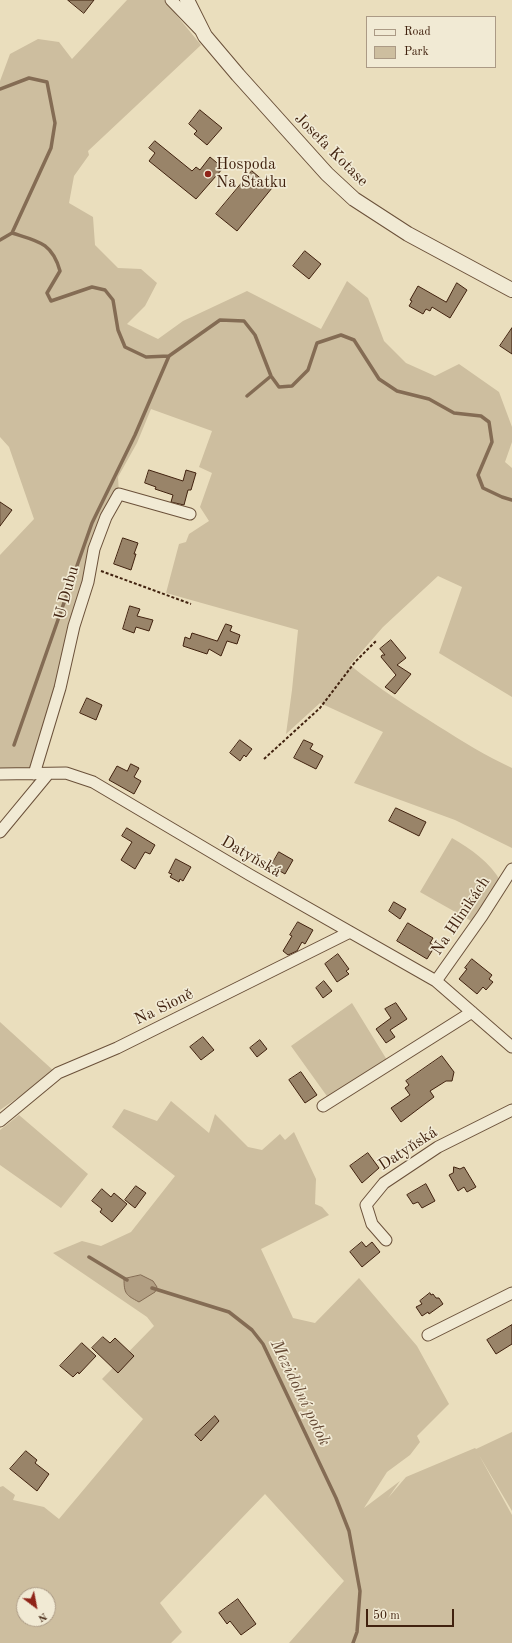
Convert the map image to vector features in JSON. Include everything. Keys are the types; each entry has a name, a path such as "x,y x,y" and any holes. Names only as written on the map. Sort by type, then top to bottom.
{"street":[{"path":"171,0 205,36"},
{"name":"Josefa Kotase","path":"187,0 205,36 238,76 326,174 354,199 408,234 512,290"},
{"name":"U Dubu","path":"34,774 60,688 74,626 88,582 94,548 106,517 118,494 190,514"},
{"name":"Datyňská","path":"0,774 66,773 93,782 250,875 436,981 512,1047"},
{"path":"0,832 48,774"},
{"name":"Na Hlinikách","path":"436,981 482,916 512,870"},
{"name":"Na Sioně","path":"0,1122 58,1073 117,1048 350,932"},
{"path":"323,1106 472,1012"},
{"name":"Datyňská","path":"386,1240 372,1224 366,1206 384,1183 438,1147 512,1110"},
{"path":"428,1335 512,1293"}],"path":[{"path":"90,567 191,604"},
{"path":"264,759 320,708 355,662 377,640"}],"green space":[{"path":"127,0 164,0 201,45 88,151 89,155 74,176 69,203 93,217 95,245 118,268 141,269 157,283 145,306 127,324 158,339 183,321 247,291 321,329 347,281 368,298 384,341 406,363 435,376 459,364 499,392 512,427 512,442 505,462 512,468 512,697 439,653 462,587 438,576 383,627 350,665 382,689 427,719 474,748 512,768 512,848 455,820 354,783 383,732 320,703 286,734 298,630 166,593 179,544 186,542 189,534 209,521 200,507 212,473 199,467 212,431 151,409 137,443 118,477 119,494 106,517 34,774 0,769 0,555 34,519 9,447 0,437 0,81 10,54 38,39 59,42 72,59"},
{"path":"452,838 486,862 501,882 473,922 420,892"},
{"path":"352,1003 387,1060 329,1099 291,1046"},
{"path":"0,1022 55,1072 0,1110"},
{"path":"171,1101 209,1133 215,1114 248,1147 262,1150 280,1134 285,1140 294,1132 316,1179 315,1204 322,1207 329,1215 261,1249 293,1318 315,1323 359,1278 417,1346 449,1404 417,1436 420,1442 410,1455 387,1472 364,1508 400,1481 388,1498 406,1477 475,1448 476,1449 512,1432 512,1511 479,1455 512,1515 512,1643 289,1643 344,1581 265,1494 160,1603 182,1632 171,1643 0,1643 0,1487 3,1486 15,1495 13,1500 44,1507 59,1519 143,1419 102,1379 154,1326 147,1317 53,1253 82,1241 101,1246 131,1232 175,1176 112,1127 124,1109 157,1121"},
{"path":"19,1115 88,1174 61,1208 0,1165 0,1130"}],"shaded area":[{"path":"141,1275 153,1281 157,1287 155,1292 139,1302 131,1298 125,1291 124,1279"}],"building":[{"path":"68,0 94,0 84,13"},
{"path":"200,110 222,128 207,145 194,134 197,131 189,124"},
{"path":"155,141 192,171 196,167 200,170 210,157 223,168 196,199 149,161 155,153 149,148"},
{"path":"252,171 272,188 237,231 216,214"},
{"path":"305,251 321,264 309,279 293,266"},
{"path":"457,283 467,290 450,318 432,307 430,311 426,309 423,314 409,306 412,301 410,300 418,286 446,302"},
{"path":"512,328 512,354 500,346"},
{"path":"149,470 183,481 186,470 196,473 191,490 188,490 184,505 171,502 173,495 155,489 156,487 145,483"},
{"path":"0,502 12,510 0,526"},
{"path":"123,538 138,543 131,570 114,564"},
{"path":"130,606 140,609 137,616 153,620 149,631 136,627 134,633 123,629"},
{"path":"226,624 232,626 230,631 240,635 237,644 227,641 221,656 209,649 207,654 183,646 185,637 190,639 192,633 217,641"},
{"path":"391,640 406,658 397,665 411,674 395,694 385,687 396,675 381,657 382,655 385,655 380,649"},
{"path":"87,698 102,705 96,720 80,713"},
{"path":"240,740 252,749 246,757 244,755 240,761 230,753"},
{"path":"304,740 313,744 310,749 323,756 316,769 294,758"},
{"path":"131,764 139,768 134,777 141,781 134,794 109,780 117,766 127,771"},
{"path":"396,808 426,822 419,836 389,821"},
{"path":"127,828 155,845 150,854 145,852 135,869 121,860 132,842 122,836"},
{"path":"279,852 293,860 285,874 271,866"},
{"path":"176,859 191,867 183,881 180,879 179,882 170,877 172,874 169,873"},
{"path":"394,902 406,909 400,919 389,911"},
{"path":"298,922 313,930 305,944 302,942 297,951 288,955 283,951"},
{"path":"408,923 433,938 430,943 435,946 427,959 397,941"},
{"path":"338,954 349,969 346,971 349,974 337,982 325,964"},
{"path":"472,959 492,975 489,979 493,982 486,990 483,987 477,994 459,979 467,969 465,968"},
{"path":"324,981 332,991 323,998 316,988"},
{"path":"396,1003 407,1019 390,1030 395,1037 386,1043 376,1029 391,1018 385,1009"},
{"path":"203,1037 214,1050 201,1060 190,1047"},
{"path":"260,1040 267,1049 257,1057 250,1048"},
{"path":"442,1056 454,1072 452,1081 446,1081 430,1091 434,1097 401,1122 391,1108 410,1095 405,1088 409,1085 406,1081"},
{"path":"301,1072 317,1095 305,1103 289,1080"},
{"path":"368,1153 379,1168 362,1183 350,1166"},
{"path":"454,1167 460,1169 464,1167 476,1187 467,1192 464,1187 458,1191 449,1175 453,1173"},
{"path":"426,1184 435,1201 422,1208 418,1202 413,1204 407,1195"},
{"path":"136,1186 146,1193 135,1208 125,1200"},
{"path":"102,1189 111,1197 114,1193 127,1204 112,1222 100,1212 102,1209 92,1201"},
{"path":"362,1242 366,1247 372,1242 380,1252 362,1267 350,1252"},
{"path":"430,1293 436,1298 439,1298 443,1304 429,1314 428,1312 422,1316 416,1307 422,1304 420,1301"},
{"path":"512,1325 512,1344 496,1354 487,1340"},
{"path":"103,1337 110,1343 115,1338 134,1356 118,1373 92,1348"},
{"path":"82,1343 96,1356 79,1374 78,1372 73,1377 60,1366"},
{"path":"215,1416 219,1421 201,1441 195,1435"},
{"path":"26,1451 37,1460 35,1463 49,1474 37,1491 10,1469"},
{"path":"238,1599 256,1624 241,1635 230,1621 227,1624 219,1613"}],"waterway":[{"path":"0,89 29,78 47,82 55,123 51,148 12,233 42,244 53,254 60,271 47,293 51,301 92,287 105,290 113,300 118,330 125,347 146,357 169,356 220,320 244,321 255,335 271,376 279,387 292,386 308,370 317,343 341,335 354,340 379,379 397,391 429,399 454,413 481,416 489,422 492,442 478,475 483,488 512,500"},
{"path":"0,240 12,233"},
{"path":"14,745 92,523 135,435 169,356"},
{"path":"247,396 271,376"},
{"name":"Mezidolní potok","path":"89,1257 127,1280"},
{"name":"Mezidolní potok","path":"152,1288 229,1312 252,1330 263,1344 336,1498 349,1531 360,1591 357,1632 353,1643"}],"place":[{"name":"Hospoda Na Statku","path":"208,174"}]}
